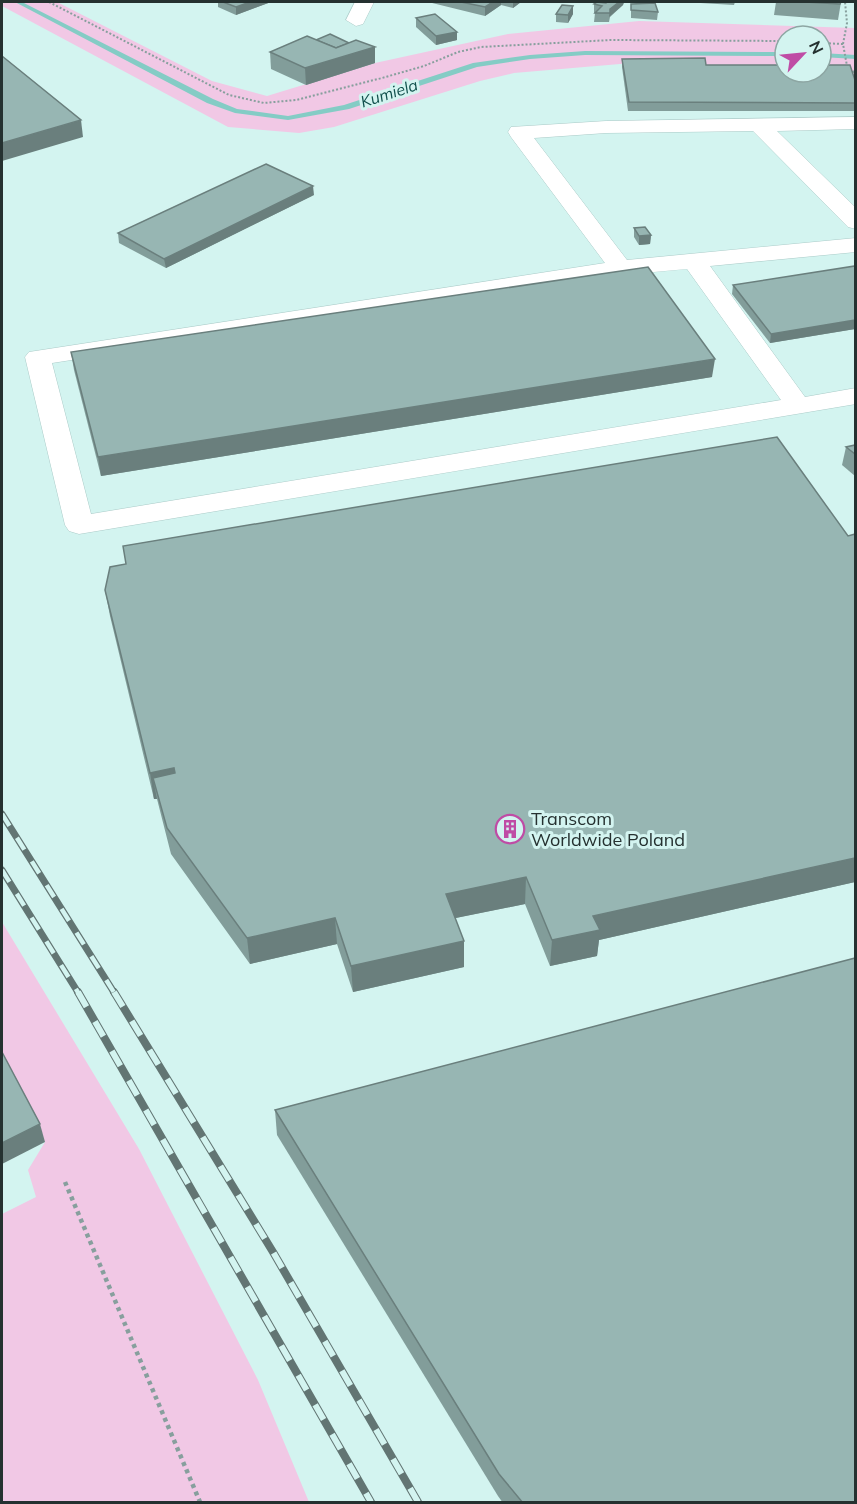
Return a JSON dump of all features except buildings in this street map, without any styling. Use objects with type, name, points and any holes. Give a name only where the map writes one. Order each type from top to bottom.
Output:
[{"type":"lane","points":[[356,20],[364,2]]},
{"type":"lane","points":[[621,268],[519,132],[606,127],[855,123]]},
{"type":"lane","points":[[759,124],[855,222]]},
{"type":"lane","points":[[855,245],[621,268],[38,357],[78,525],[855,396]]},
{"type":"lane","points":[[694,261],[798,406]]},
{"type":"path","points":[[49,2],[229,95],[264,103],[296,100],[382,78],[424,66],[458,52],[481,47],[611,39],[773,41]]},
{"type":"path","points":[[845,2],[847,23],[843,50],[847,66],[855,74]]},
{"type":"path","points":[[833,44],[843,44]]},
{"type":"path","points":[[847,66],[855,67]]},
{"type":"path","points":[[65,1182],[200,1503]]},
{"type":"shaded area","points":[[2,2],[57,2],[212,81],[267,96],[375,63],[508,34],[639,21],[773,25],[773,69],[620,64],[514,73],[480,81],[334,127],[299,133],[228,127],[2,6]]},
{"type":"shaded area","points":[[833,27],[855,28],[855,75],[845,71],[833,70]]},
{"type":"shaded area","points":[[2,922],[139,1149],[258,1380],[309,1502],[2,1502],[2,1214],[36,1197],[28,1170],[45,1142],[2,1060]]},
{"type":"waterway","name":"Kumiela","points":[[18,2],[210,101],[235,111],[288,118],[346,107],[476,65],[530,57],[585,53],[773,54]]},
{"type":"waterway","name":"Kumiela","points":[[833,56],[856,57]]},
{"type":"railway","points":[[2,814],[115,994]]},
{"type":"railway","points":[[2,870],[79,994]]},
{"type":"railway","points":[[78,992],[371,1502]]},
{"type":"railway","points":[[114,992],[273,1252],[418,1502]]},
{"type":"place","name":"Transcom Worldwide Poland","points":[[510,829]]}]
